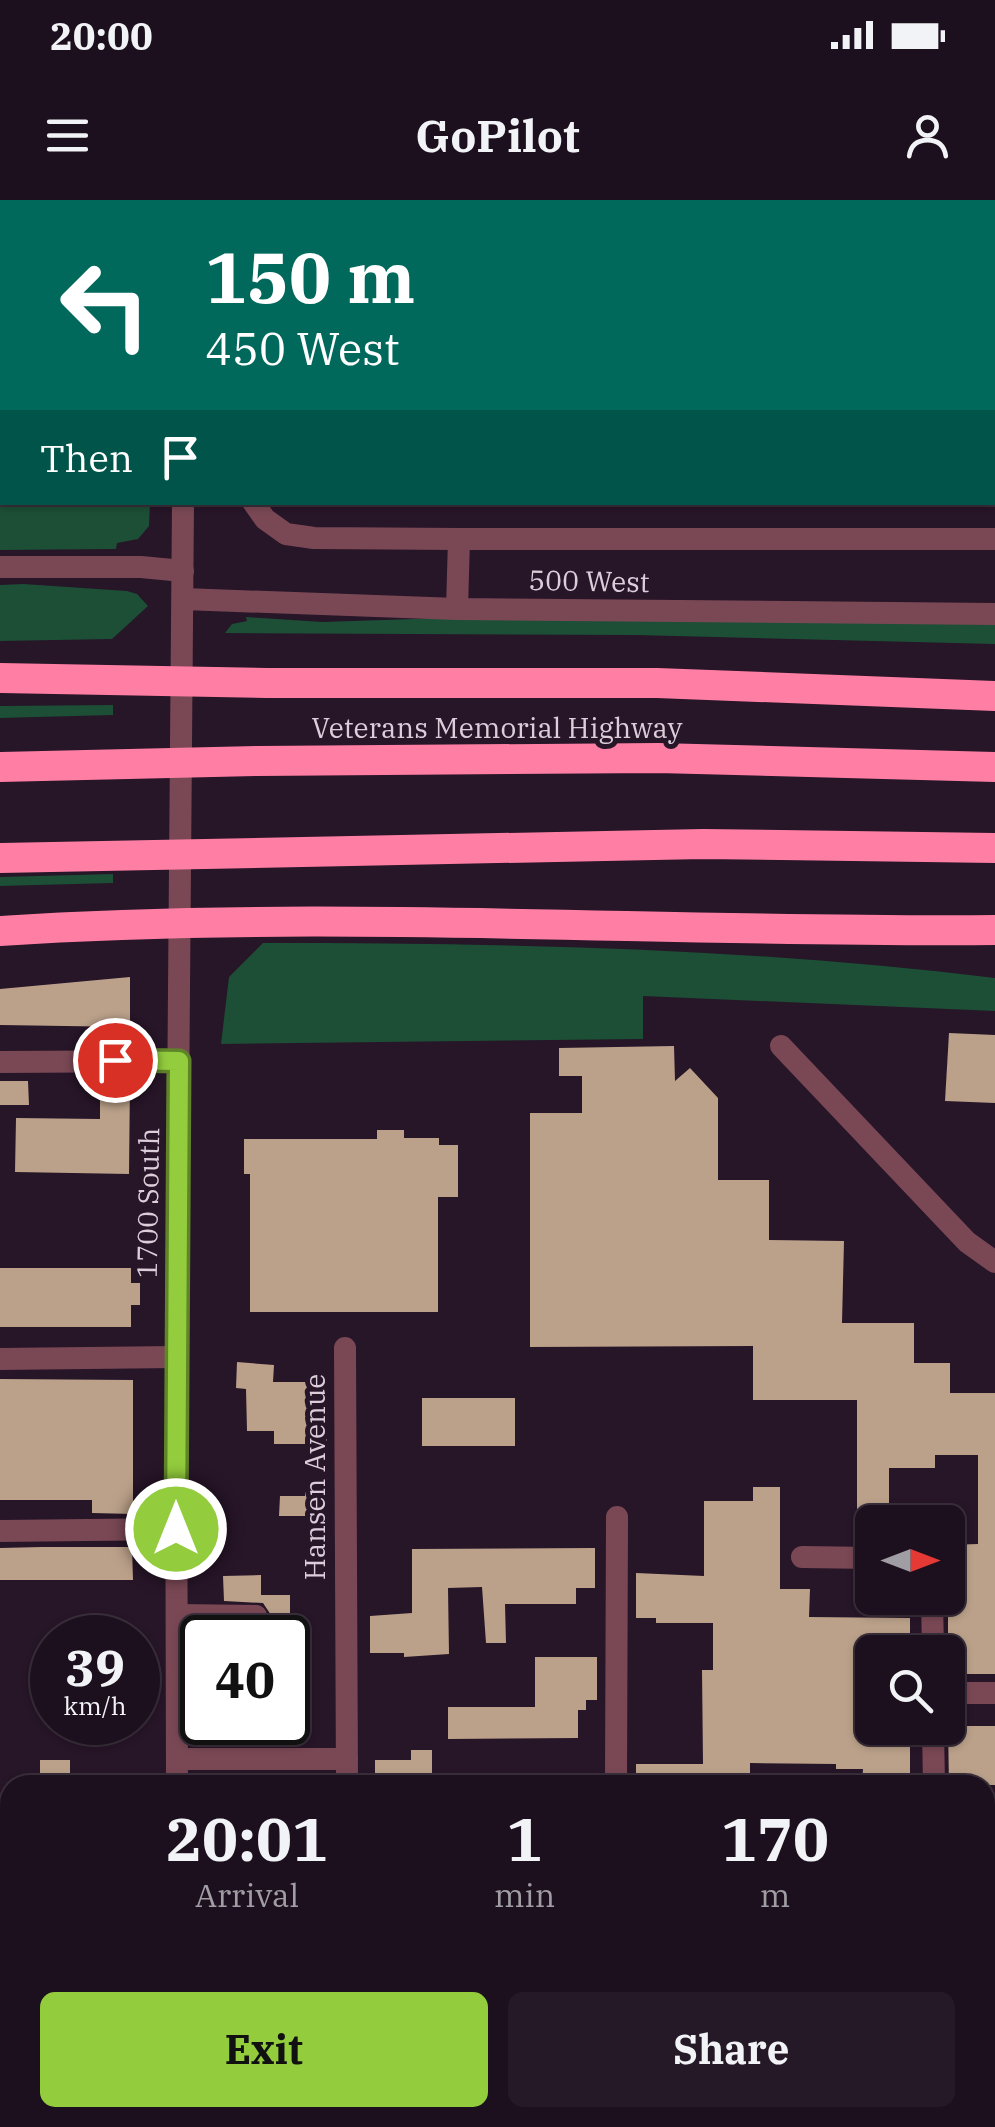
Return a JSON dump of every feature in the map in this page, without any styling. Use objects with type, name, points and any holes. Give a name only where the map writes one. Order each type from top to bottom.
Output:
[{"type":"highway","points":[[0,678],[657,683],[995,696]]},
{"type":"highway","points":[[0,686],[132,680]]},
{"type":"highway","name":"Veterans Memorial Highway","points":[[0,767],[658,758],[995,766]]},
{"type":"highway","points":[[0,858],[703,844],[995,848]]},
{"type":"highway","points":[[0,932],[256,920],[995,930]]},
{"type":"highway","points":[[900,931],[995,940]]},
{"type":"street","name":"1700 South","points":[[178,1775],[176,1357],[184,505]]},
{"type":"street","points":[[255,505],[265,519],[286,534],[314,538],[995,538]]},
{"type":"street","points":[[458,610],[459,539]]},
{"type":"street","points":[[0,567],[142,567],[183,571]]},
{"type":"street","name":"500 West","points":[[183,599],[458,610],[995,614]]},
{"type":"street","points":[[781,1046],[967,1242],[995,1262]]},
{"type":"street","points":[[0,1062],[179,1061]]},
{"type":"street","name":"Hansen Avenue","points":[[344,1348],[347,1775]]},
{"type":"street","points":[[0,1359],[176,1357]]},
{"type":"street","points":[[616,1775],[617,1518]]},
{"type":"street","points":[[0,1531],[176,1529]]},
{"type":"street","points":[[802,1557],[855,1558]]},
{"type":"street","points":[[965,1693],[995,1693]]},
{"type":"street","points":[[934,1745],[934,1775]]},
{"type":"street","points":[[178,1760],[346,1759]]},
{"type":"green space","points":[[0,505],[150,505],[149,526],[138,539],[117,543],[116,549],[0,550]]},
{"type":"green space","points":[[0,585],[127,591],[137,594],[148,606],[112,639],[0,641]]},
{"type":"green space","points":[[246,617],[322,622],[475,617],[995,617],[995,644],[635,635],[225,633],[232,624],[247,621]]},
{"type":"green space","points":[[113,705],[113,715],[0,718],[0,706]]},
{"type":"green space","points":[[113,874],[113,883],[0,886],[0,877]]},
{"type":"green space","points":[[263,943],[629,949],[904,968],[995,978],[995,1011],[643,996],[643,1039],[221,1044],[229,977]]},
{"type":"building","points":[[130,977],[130,1027],[0,1025],[0,989]]},
{"type":"building","points":[[949,1033],[995,1035],[995,1103],[945,1101]]},
{"type":"building","points":[[674,1046],[675,1081],[690,1068],[718,1098],[718,1180],[769,1180],[769,1240],[844,1241],[842,1323],[914,1323],[914,1363],[950,1363],[950,1393],[995,1393],[995,1674],[965,1674],[965,1635],[948,1635],[948,1615],[965,1615],[965,1544],[978,1544],[978,1455],[935,1455],[935,1468],[889,1468],[889,1505],[857,1505],[857,1400],[753,1400],[753,1346],[530,1347],[530,1113],[582,1113],[582,1076],[559,1076],[559,1048]]},
{"type":"building","points":[[130,1080],[129,1174],[15,1172],[16,1118],[100,1119],[100,1097],[107,1097],[107,1090]]},
{"type":"building","points":[[0,1081],[28,1081],[29,1105],[0,1105]]},
{"type":"building","points":[[377,1130],[404,1130],[404,1138],[439,1138],[439,1145],[458,1145],[458,1197],[438,1197],[438,1312],[250,1312],[250,1174],[244,1174],[244,1139],[377,1139]]},
{"type":"building","points":[[0,1268],[131,1268],[131,1283],[140,1283],[140,1305],[131,1305],[131,1327],[0,1327]]},
{"type":"building","points":[[237,1362],[274,1365],[273,1382],[327,1382],[327,1444],[274,1444],[274,1431],[247,1431],[246,1389],[236,1388]]},
{"type":"building","points":[[0,1379],[133,1380],[133,1514],[92,1513],[92,1500],[0,1500]]},
{"type":"building","points":[[422,1398],[515,1398],[515,1446],[422,1446]]},
{"type":"building","points":[[753,1487],[780,1487],[780,1589],[810,1589],[809,1617],[910,1618],[910,1635],[855,1635],[855,1745],[910,1745],[910,1775],[863,1775],[863,1769],[836,1769],[836,1764],[750,1763],[750,1775],[636,1775],[636,1764],[703,1764],[702,1670],[713,1670],[713,1623],[656,1623],[656,1618],[636,1618],[636,1573],[704,1576],[704,1501],[753,1501]]},
{"type":"building","points":[[305,1492],[327,1492],[327,1516],[279,1516],[280,1496],[305,1496]]},
{"type":"building","points":[[132,1547],[133,1580],[0,1580],[0,1548]]},
{"type":"building","points":[[595,1548],[595,1588],[576,1588],[576,1604],[505,1604],[506,1643],[486,1643],[482,1587],[448,1588],[449,1654],[404,1657],[404,1653],[370,1653],[370,1616],[412,1613],[412,1549]]},
{"type":"building","points":[[261,1575],[261,1595],[290,1595],[290,1615],[271,1615],[263,1603],[224,1601],[223,1576]]},
{"type":"building","points":[[535,1657],[597,1657],[597,1700],[586,1700],[586,1710],[578,1710],[578,1738],[448,1739],[448,1707],[535,1707]]},
{"type":"building","points":[[965,1726],[995,1726],[995,1775],[949,1775],[948,1745],[965,1745]]},
{"type":"building","points":[[411,1750],[432,1750],[432,1775],[375,1775],[375,1760],[411,1760]]},
{"type":"building","points":[[40,1760],[70,1760],[70,1775],[40,1775]]},
{"type":"building","points":[[215,1774],[282,1774],[282,1775]]},
{"type":"route","points":[[115,1060],[179,1061],[176,1529]]}]
